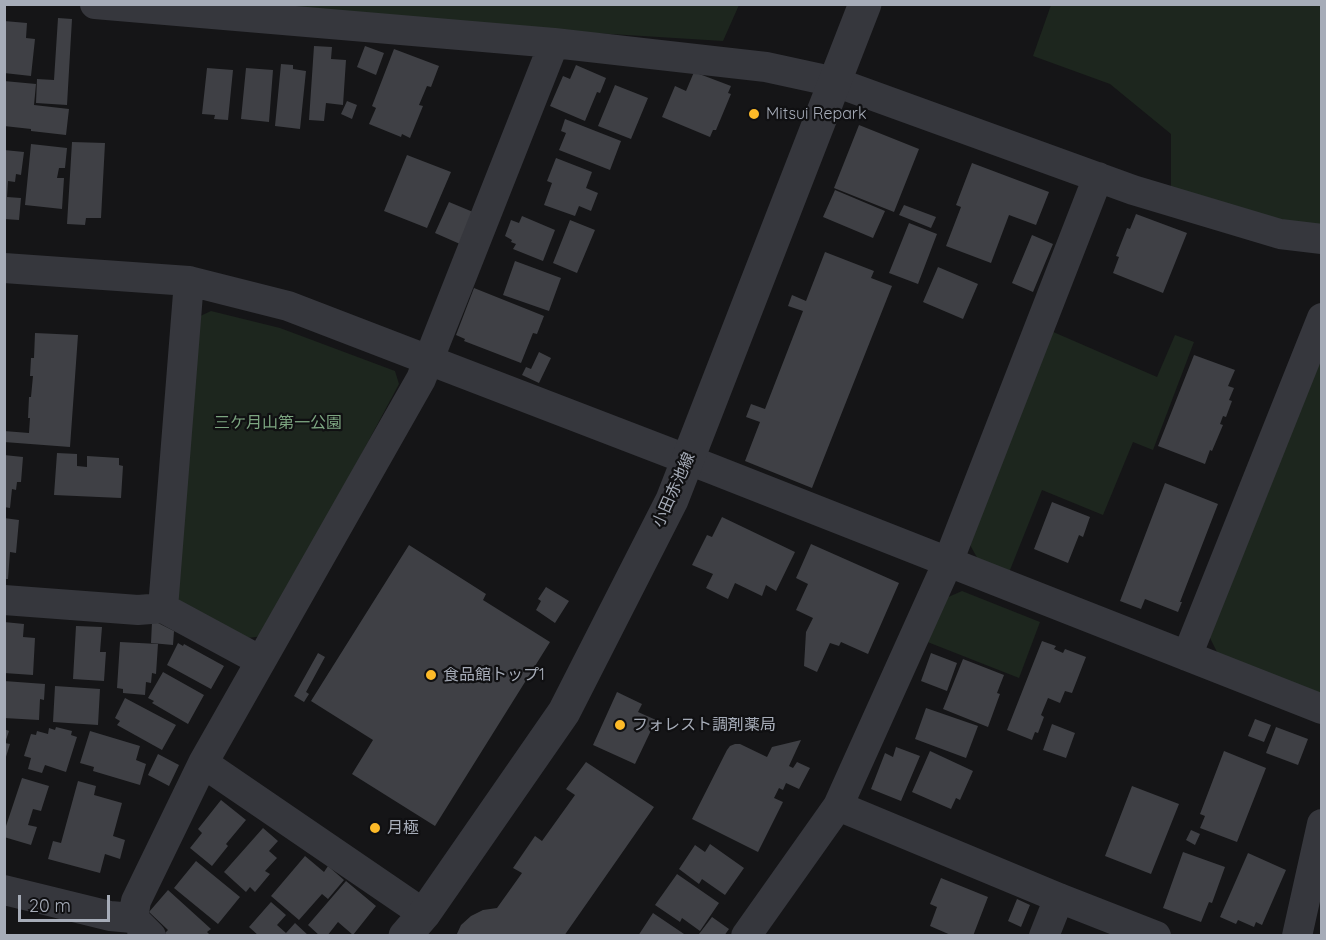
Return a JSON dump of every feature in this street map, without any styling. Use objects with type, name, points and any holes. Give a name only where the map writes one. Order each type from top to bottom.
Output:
[{"type":"street","points":[[95,4],[554,43],[766,67],[835,82],[1133,190],[1280,234],[1322,239]]},
{"type":"street","name":"小田赤池線","points":[[414,925],[564,712],[672,500],[865,4]]},
{"type":"street","points":[[142,927],[136,901],[202,763],[421,379],[554,43]]},
{"type":"street","points":[[746,936],[838,807],[948,562],[1098,177]]},
{"type":"street","points":[[4,268],[189,281],[288,306],[1322,709]]},
{"type":"street","points":[[163,608],[189,281]]},
{"type":"street","points":[[1187,656],[1322,318]]},
{"type":"street","points":[[4,600],[138,610],[163,608],[261,661]]},
{"type":"street","points":[[202,763],[414,925]]},
{"type":"street","points":[[838,807],[1156,936]]},
{"type":"street","points":[[1297,936],[1322,824]]},
{"type":"street","points":[[4,890],[110,916],[142,927]]},
{"type":"street","points":[[1044,936],[1059,898]]},
{"type":"green space","points":[[246,5],[739,5],[723,41]]},
{"type":"green space","points":[[1051,5],[1321,5],[1321,225],[1282,222],[1171,188],[1171,134],[1110,84],[1033,56]]},
{"type":"green space","name":"三ケ月山第一公園","points":[[211,311],[280,328],[395,371],[399,384],[264,636],[247,638],[181,606],[177,595],[196,318]]},
{"type":"green space","points":[[1051,331],[1157,377],[1175,335],[1194,342],[1153,450],[1133,442],[1103,515],[1042,490],[1008,575],[980,563],[969,543]]},
{"type":"green space","points":[[1321,351],[1321,697],[1219,656],[1208,634]]},
{"type":"green space","points":[[962,591],[1040,622],[1019,678],[925,641],[946,598]]},
{"type":"building","points":[[58,18],[72,19],[67,105],[36,103],[37,79],[54,80]]},
{"type":"building","points":[[4,21],[27,23],[26,38],[35,39],[31,76],[4,73]]},
{"type":"building","points":[[314,46],[332,47],[331,59],[346,60],[343,105],[326,103],[324,121],[309,120]]},
{"type":"building","points":[[365,46],[384,53],[376,75],[357,67]]},
{"type":"building","points":[[394,49],[439,66],[431,87],[427,86],[419,105],[423,106],[410,138],[402,134],[401,137],[369,124],[376,108],[372,106]]},
{"type":"building","points":[[281,64],[293,65],[293,69],[306,71],[300,129],[275,126]]},
{"type":"building","points":[[576,65],[606,78],[600,93],[597,92],[585,121],[550,106],[563,76],[570,79]]},
{"type":"building","points":[[207,68],[233,70],[228,120],[214,119],[215,115],[202,114]]},
{"type":"building","points":[[246,68],[273,70],[269,122],[241,119]]},
{"type":"building","points":[[694,72],[731,86],[728,93],[731,94],[716,130],[713,130],[710,137],[662,117],[675,86],[686,91]]},
{"type":"building","points":[[4,81],[36,84],[34,105],[69,109],[66,135],[4,126]]},
{"type":"building","points":[[615,85],[648,98],[631,139],[598,126]]},
{"type":"building","points":[[347,101],[357,105],[352,119],[341,114]]},
{"type":"building","points":[[565,119],[621,141],[610,170],[559,150],[566,133],[561,131]]},
{"type":"building","points":[[859,125],[919,149],[894,212],[834,188]]},
{"type":"building","points":[[72,142],[105,143],[101,218],[86,218],[85,225],[67,224]]},
{"type":"building","points":[[31,144],[67,148],[65,168],[59,168],[57,178],[64,178],[62,209],[25,205]]},
{"type":"building","points":[[4,150],[24,152],[21,175],[16,174],[15,182],[8,181],[7,197],[21,198],[19,220],[4,219]]},
{"type":"building","points":[[407,155],[451,172],[427,228],[384,211]]},
{"type":"building","points":[[556,158],[592,172],[586,188],[598,193],[591,211],[579,206],[575,216],[544,205],[552,183],[547,181]]},
{"type":"building","points":[[972,163],[1049,192],[1036,225],[1009,215],[991,263],[946,246],[961,207],[956,205]]},
{"type":"building","points":[[835,190],[885,211],[873,238],[823,217]]},
{"type":"building","points":[[449,202],[473,212],[460,244],[435,233]]},
{"type":"building","points":[[904,205],[936,217],[931,228],[899,215]]},
{"type":"building","points":[[1136,214],[1187,233],[1163,293],[1113,273],[1119,257],[1116,256],[1127,228],[1130,229]]},
{"type":"building","points":[[522,216],[555,230],[543,261],[513,249],[516,244],[505,236],[511,220],[519,223]]},
{"type":"building","points":[[570,220],[595,230],[577,273],[553,263]]},
{"type":"building","points":[[909,223],[937,234],[918,284],[889,273]]},
{"type":"building","points":[[1032,235],[1053,244],[1033,292],[1012,283]]},
{"type":"building","points":[[825,252],[874,271],[871,278],[892,286],[812,488],[745,461],[760,422],[746,417],[751,404],[765,409],[803,311],[788,306],[792,295],[806,301]]},
{"type":"building","points":[[515,261],[561,278],[549,311],[503,295]]},
{"type":"building","points":[[938,267],[978,284],[963,319],[923,302]]},
{"type":"building","points":[[474,288],[544,316],[537,334],[533,333],[521,363],[464,341],[465,339],[456,335]]},
{"type":"building","points":[[35,333],[78,335],[70,447],[4,442],[4,431],[29,433],[29,397],[31,397],[33,376],[30,376],[31,358],[34,358]]},
{"type":"building","points":[[539,352],[551,358],[539,383],[522,375],[526,367],[531,369]]},
{"type":"building","points":[[1194,355],[1235,370],[1228,386],[1234,388],[1229,400],[1232,401],[1226,417],[1223,416],[1220,424],[1223,425],[1205,464],[1158,446]]},
{"type":"building","points":[[57,453],[77,454],[77,466],[87,467],[87,456],[119,458],[119,465],[123,466],[121,498],[54,495]]},
{"type":"building","points":[[4,455],[23,457],[21,482],[17,482],[16,490],[12,489],[10,508],[4,507]]},
{"type":"building","points":[[1165,483],[1218,504],[1178,612],[1145,599],[1141,609],[1120,601]]},
{"type":"building","points":[[1052,502],[1090,517],[1083,537],[1079,535],[1068,563],[1034,549]]},
{"type":"building","points":[[722,517],[795,552],[776,591],[766,585],[762,596],[735,583],[728,599],[706,588],[713,574],[692,565],[707,535],[712,537]]},
{"type":"building","points":[[4,518],[19,520],[16,553],[10,552],[8,579],[4,579]]},
{"type":"building","points":[[811,544],[899,583],[868,654],[841,642],[839,646],[830,643],[817,672],[804,666],[806,632],[813,618],[796,610],[808,584],[796,578]]},
{"type":"building","points":[[409,545],[486,594],[483,600],[550,642],[435,826],[352,774],[373,740],[311,701]]},
{"type":"building","points":[[546,587],[569,601],[555,623],[536,610],[541,601],[538,599]]},
{"type":"building","points":[[4,622],[24,624],[23,637],[35,638],[33,675],[4,673]]},
{"type":"building","points":[[152,622],[174,631],[173,645],[151,643]]},
{"type":"building","points":[[76,626],[102,627],[100,652],[106,652],[104,681],[73,679]]},
{"type":"building","points":[[1042,641],[1056,646],[1054,649],[1063,653],[1065,649],[1086,657],[1072,693],[1065,691],[1060,703],[1048,698],[1041,715],[1044,717],[1038,733],[1035,732],[1032,740],[1007,730]]},
{"type":"building","points":[[120,642],[158,644],[156,674],[152,673],[151,683],[146,682],[145,695],[123,693],[123,689],[117,688]]},
{"type":"building","points":[[178,643],[224,666],[211,689],[167,665]]},
{"type":"building","points":[[318,653],[325,657],[306,692],[309,694],[304,702],[294,696]]},
{"type":"building","points":[[931,653],[957,663],[947,691],[921,681]]},
{"type":"building","points":[[963,659],[1004,675],[988,727],[943,709]]},
{"type":"building","points":[[163,672],[204,695],[188,724],[152,703],[154,701],[148,698]]},
{"type":"building","points":[[4,681],[45,684],[44,700],[40,699],[39,720],[4,718]]},
{"type":"building","points":[[55,686],[100,689],[98,725],[53,722]]},
{"type":"building","points":[[617,692],[642,704],[638,712],[656,720],[635,764],[593,745]]},
{"type":"building","points":[[125,698],[176,725],[162,750],[117,725],[120,721],[115,718]]},
{"type":"building","points":[[926,708],[978,726],[966,758],[915,739]]},
{"type":"building","points":[[1255,719],[1271,725],[1264,742],[1248,736]]},
{"type":"building","points":[[1052,724],[1075,733],[1066,758],[1043,750]]},
{"type":"building","points":[[56,727],[72,731],[71,735],[77,737],[66,772],[45,765],[42,773],[28,769],[31,758],[24,756],[31,734],[36,735],[37,731],[48,734],[49,728],[55,730]]},
{"type":"building","points":[[1276,727],[1308,739],[1298,765],[1266,753]]},
{"type":"building","points":[[4,729],[9,731],[5,743],[10,744],[5,760]]},
{"type":"building","points":[[90,731],[140,746],[136,760],[146,764],[140,785],[93,771],[94,767],[80,763]]},
{"type":"building","points":[[801,740],[789,766],[793,768],[797,762],[810,768],[799,789],[786,783],[783,790],[779,788],[774,798],[783,802],[758,852],[692,819],[730,746],[740,744],[767,757],[772,747]]},
{"type":"building","points":[[896,747],[920,756],[901,801],[871,789],[885,753],[893,757]]},
{"type":"building","points":[[930,751],[973,771],[960,800],[956,798],[951,809],[912,792]]},
{"type":"building","points":[[1224,751],[1266,768],[1237,842],[1200,828],[1205,816],[1200,814]]},
{"type":"building","points":[[158,754],[179,765],[169,786],[148,775]]},
{"type":"building","points":[[586,762],[654,807],[564,936],[456,936],[461,925],[471,916],[483,910],[497,908],[522,873],[513,868],[535,836],[542,841],[575,795],[566,789]]},
{"type":"building","points":[[22,778],[49,786],[41,811],[33,809],[28,825],[37,827],[31,845],[4,837]]},
{"type":"building","points":[[78,781],[96,786],[94,795],[122,803],[113,836],[125,840],[120,859],[105,854],[100,873],[48,859],[53,841],[61,843]]},
{"type":"building","points":[[1132,786],[1179,804],[1151,874],[1105,856]]},
{"type":"building","points":[[221,800],[246,820],[226,844],[228,846],[212,866],[190,848],[202,833],[198,829]]},
{"type":"building","points":[[263,828],[278,841],[269,851],[277,858],[265,871],[270,874],[255,892],[250,887],[246,892],[224,872]]},
{"type":"building","points":[[1191,830],[1200,834],[1195,845],[1186,840]]},
{"type":"building","points":[[710,844],[744,868],[725,895],[702,879],[699,884],[679,869],[695,845],[705,852]]},
{"type":"building","points":[[1183,852],[1225,867],[1212,903],[1209,902],[1201,922],[1163,908]]},
{"type":"building","points":[[1248,853],[1286,870],[1262,925],[1256,922],[1254,927],[1238,920],[1236,924],[1220,917]]},
{"type":"building","points":[[305,856],[324,872],[328,866],[344,880],[328,899],[322,894],[299,920],[271,896]]},
{"type":"building","points":[[196,861],[240,897],[218,924],[174,888]]},
{"type":"building","points":[[677,874],[719,903],[700,931],[682,918],[680,922],[655,905]]},
{"type":"building","points":[[941,878],[988,897],[973,936],[953,936],[930,926],[937,907],[930,904]]},
{"type":"building","points":[[346,881],[376,906],[353,935],[338,922],[327,936],[320,936],[308,925]]},
{"type":"building","points":[[168,890],[211,929],[207,932],[211,936],[167,936],[165,933],[168,930],[149,912]]},
{"type":"building","points":[[1017,899],[1030,905],[1021,927],[1008,921]]},
{"type":"building","points":[[271,902],[286,915],[277,925],[286,933],[295,923],[309,936],[259,936],[249,927]]},
{"type":"building","points":[[653,913],[687,936],[638,936]]},
{"type":"building","points":[[712,917],[729,929],[724,936],[701,936],[699,934]]},
{"type":"place","name":"Mitsui Repark","points":[[754,114]]},
{"type":"place","name":"食品館トップ1","points":[[431,675]]},
{"type":"place","name":"フォレスト調剤薬局","points":[[620,725]]},
{"type":"place","name":"月極","points":[[375,828]]}]
